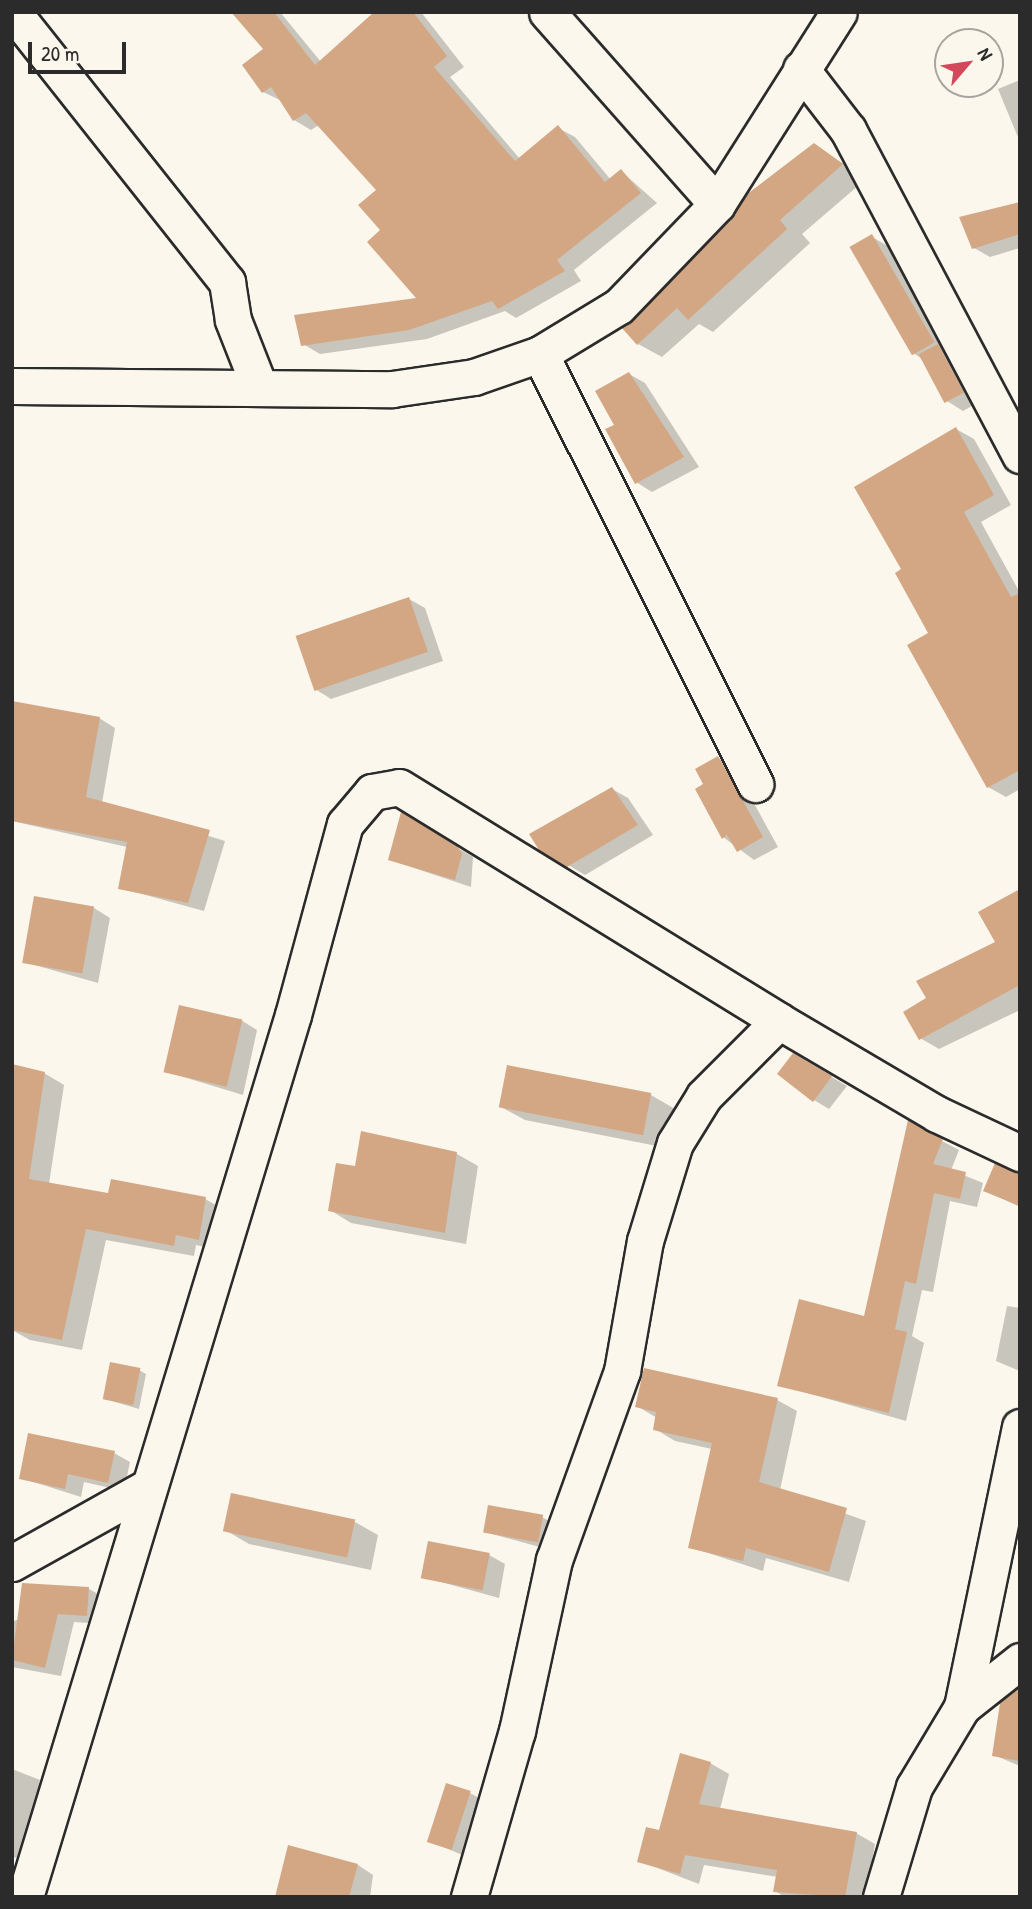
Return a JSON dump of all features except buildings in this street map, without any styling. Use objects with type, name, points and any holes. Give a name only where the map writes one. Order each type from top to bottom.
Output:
[{"type":"street","points":[[547,12],[717,204]]},
{"type":"street","points":[[12,386],[392,389],[474,377],[540,354],[619,306],[717,204],[839,12]]},
{"type":"street","points":[[13,14],[227,282],[233,320],[259,386]]},
{"type":"street","points":[[801,69],[848,130],[1020,455]]},
{"type":"street","points":[[540,354],[755,784]]},
{"type":"street","points":[[25,1897],[146,1488],[293,1016],[345,824],[372,792],[399,787],[779,1021],[937,1114],[1020,1153]]},
{"type":"street","points":[[469,1897],[517,1731],[554,1560],[622,1371],[645,1241],[675,1143],[704,1096],[779,1021]]},
{"type":"street","points":[[881,1897],[914,1787],[962,1707],[1020,1427]]},
{"type":"street","points":[[12,1563],[146,1488]]},
{"type":"street","points":[[962,1707],[1020,1661]]}]
